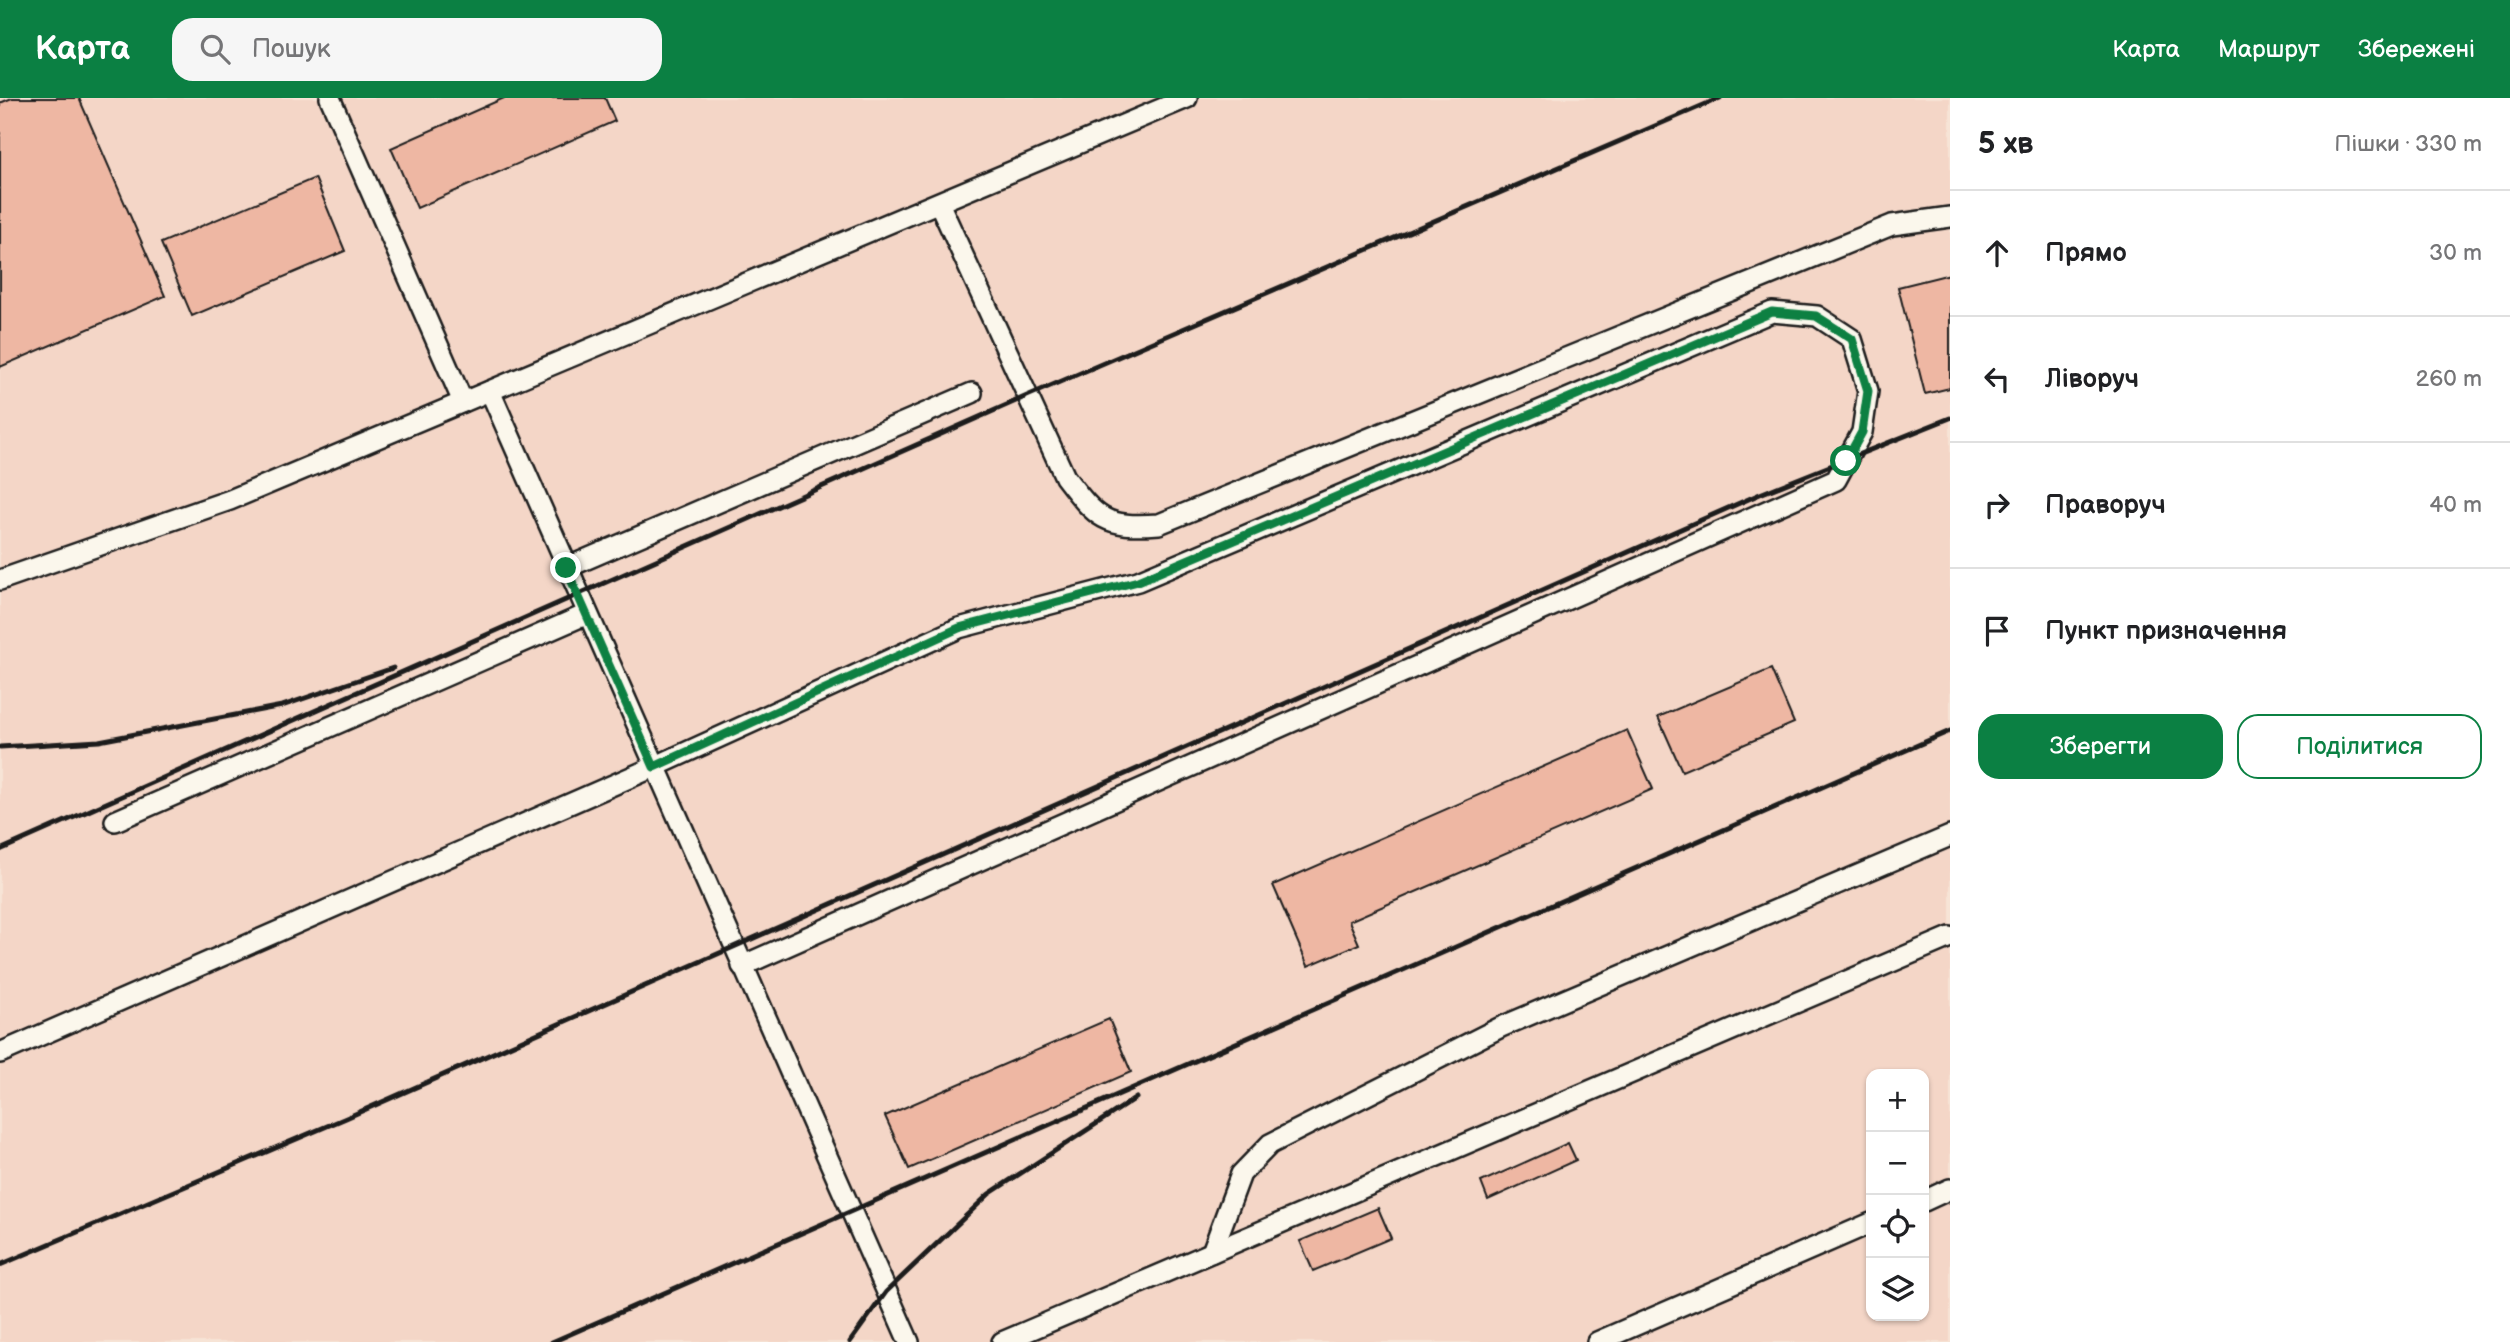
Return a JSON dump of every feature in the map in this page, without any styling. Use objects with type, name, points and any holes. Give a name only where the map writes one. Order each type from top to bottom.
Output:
[{"type":"lane","points":[[330,98],[463,402]]},
{"type":"lane","points":[[0,580],[230,499],[1187,98]]},
{"type":"lane","points":[[939,203],[1065,477],[1089,509],[1122,527],[1159,524],[1892,225],[1950,217]]},
{"type":"lane","points":[[0,1053],[654,767],[959,628],[1138,581],[1772,312],[1816,316],[1852,339],[1868,391],[1862,432],[1836,480],[742,966]]},
{"type":"lane","points":[[490,391],[909,1342]]},
{"type":"lane","points":[[566,568],[972,393]]},
{"type":"lane","points":[[115,821],[587,614]]},
{"type":"lane","points":[[1212,1252],[1241,1174],[1270,1144],[1501,1027],[1950,836]]},
{"type":"lane","points":[[1002,1342],[1950,937]]},
{"type":"lane","points":[[1929,1198],[1950,1189]]},
{"type":"lane","points":[[1597,1342],[1866,1225]]},
{"type":"shaded area","points":[[0,98],[1950,98],[1950,1342],[0,1342]]},
{"type":"building","points":[[12,98],[79,98],[165,296],[0,367],[0,103]]},
{"type":"building","points":[[504,98],[605,98],[615,121],[417,208],[391,148]]},
{"type":"building","points":[[315,178],[345,251],[192,316],[161,243]]},
{"type":"building","points":[[1950,274],[1950,388],[1925,394],[1898,287]]},
{"type":"building","points":[[1771,669],[1794,723],[1682,771],[1658,717]]},
{"type":"building","points":[[1627,730],[1653,789],[1349,921],[1359,944],[1308,966],[1273,885]]},
{"type":"building","points":[[1109,1019],[1131,1072],[909,1169],[885,1116]]},
{"type":"building","points":[[1568,1143],[1576,1160],[1488,1200],[1481,1182]]},
{"type":"building","points":[[1378,1208],[1391,1238],[1313,1271],[1300,1241]]},
{"type":"railway","points":[[0,850],[1027,396],[1720,98]]},
{"type":"railway","points":[[0,1265],[346,1118],[1760,494],[1950,418]]},
{"type":"railway","points":[[0,747],[99,741],[282,706],[393,668]]},
{"type":"railway","points":[[552,1342],[1950,731]]},
{"type":"railway","points":[[850,1342],[886,1292],[989,1194],[1136,1098]]},
{"type":"route","points":[[566,568],[654,767],[959,628],[1138,581],[1772,312],[1816,316],[1852,339],[1868,391],[1862,432],[1846,461]]}]
